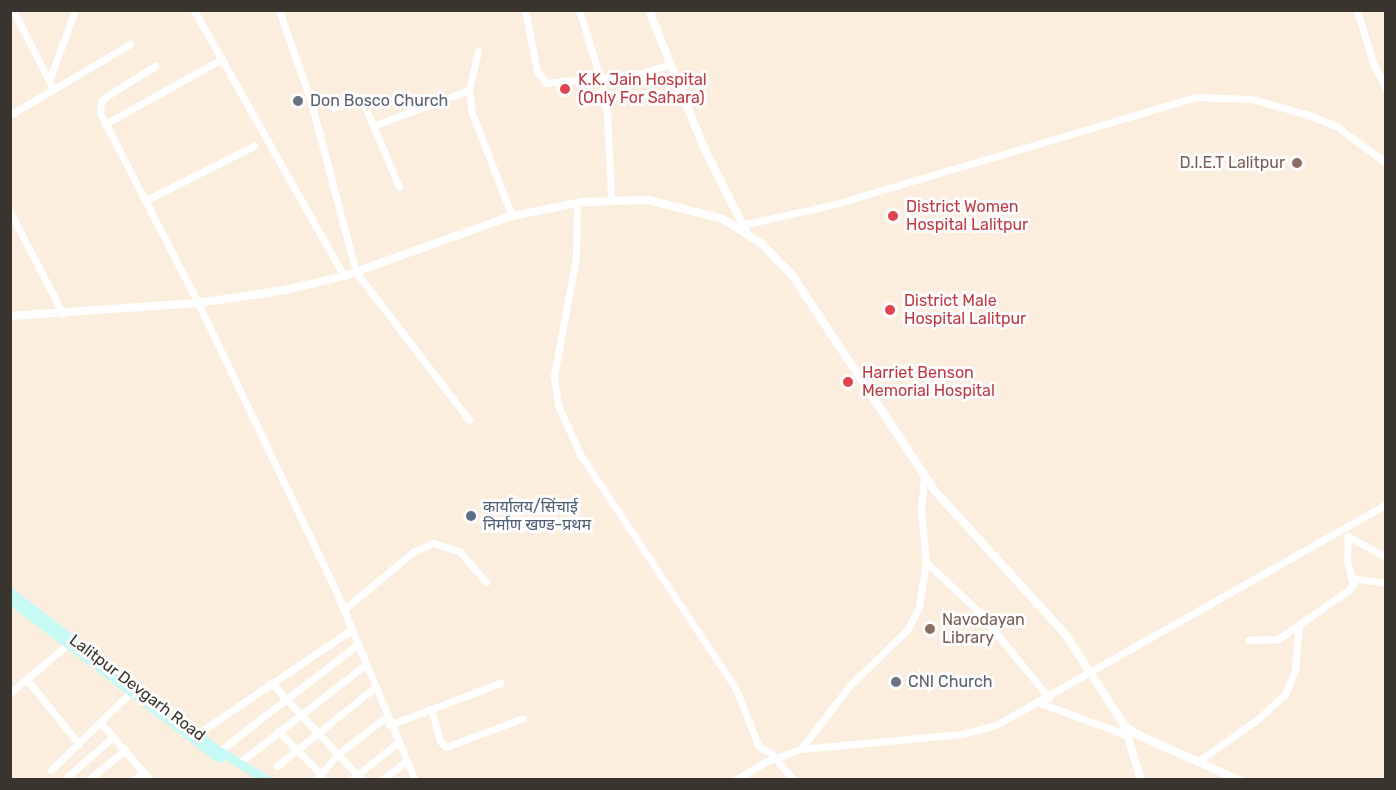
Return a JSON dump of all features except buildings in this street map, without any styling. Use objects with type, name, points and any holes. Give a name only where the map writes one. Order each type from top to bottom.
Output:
[{"type":"main road","name":"Lalitpur Devgarh Road","points":[[10,591],[197,735],[267,780]]},
{"type":"main road","points":[[10,600],[204,748],[254,780]]},
{"type":"street","points":[[14,10],[53,89]]},
{"type":"street","points":[[50,81],[75,10]]},
{"type":"street","points":[[194,10],[344,276]]},
{"type":"street","points":[[279,10],[311,102],[356,272],[469,420]]},
{"type":"street","points":[[525,10],[542,81],[642,73],[669,65]]},
{"type":"street","points":[[579,10],[600,77],[611,151],[611,199]]},
{"type":"street","points":[[649,10],[669,65],[744,228],[792,275],[924,475],[967,529],[1066,635],[1093,672],[1124,725],[1141,780]]},
{"type":"street","points":[[1357,10],[1373,63],[1386,88]]},
{"type":"street","points":[[10,115],[130,44]]},
{"type":"street","points":[[478,51],[469,90],[472,113],[512,216]]},
{"type":"street","points":[[105,123],[222,59]]},
{"type":"street","points":[[155,66],[101,100],[105,123],[198,303],[343,610],[396,743],[415,780]]},
{"type":"street","points":[[375,125],[469,90]]},
{"type":"street","points":[[10,316],[198,303],[344,276],[512,216],[583,202],[611,199],[648,200],[687,207],[744,228],[835,204],[1196,97],[1251,99],[1306,114],[1336,126],[1385,162]]},
{"type":"street","points":[[333,108],[360,100],[375,125],[399,187]]},
{"type":"street","points":[[144,201],[254,146]]},
{"type":"street","points":[[583,202],[576,257],[554,376],[558,405],[580,454],[736,689],[759,747],[767,750],[795,780]]},
{"type":"street","points":[[10,212],[63,314]]},
{"type":"street","points":[[801,749],[844,692],[908,629],[918,607],[926,562],[921,511],[924,475]]},
{"type":"street","points":[[735,780],[775,758],[801,749],[974,731],[1040,703],[1386,504]]},
{"type":"street","points":[[1339,531],[1386,557]]},
{"type":"street","points":[[1248,640],[1278,639],[1349,590],[1351,578],[1348,537]]},
{"type":"street","points":[[343,610],[413,552],[433,543],[460,552],[486,582]]},
{"type":"street","points":[[926,562],[979,612],[1049,698]]},
{"type":"street","points":[[1351,578],[1386,583]]},
{"type":"street","points":[[1197,762],[1258,719],[1286,693],[1295,669],[1299,625]]},
{"type":"street","points":[[197,735],[351,630]]},
{"type":"street","points":[[10,693],[28,681],[68,644]]},
{"type":"street","points":[[219,751],[357,645]]},
{"type":"street","points":[[239,763],[365,664]]},
{"type":"street","points":[[28,681],[79,744]]},
{"type":"street","points":[[271,683],[338,754],[357,778],[396,743]]},
{"type":"street","points":[[389,725],[500,683]]},
{"type":"street","points":[[277,766],[374,687]]},
{"type":"street","points":[[51,770],[131,692]]},
{"type":"street","points":[[1040,703],[1127,735]]},
{"type":"street","points":[[431,709],[440,741],[446,747],[523,718]]},
{"type":"street","points":[[278,731],[297,750],[318,777],[338,754],[386,717]]},
{"type":"street","points":[[101,723],[150,780]]},
{"type":"street","points":[[1124,725],[1197,762],[1239,780]]},
{"type":"street","points":[[68,776],[113,737]]},
{"type":"street","points":[[88,780],[125,750]]},
{"type":"street","points":[[382,780],[405,762]]},
{"type":"street","points":[[133,780],[144,772]]},
{"type":"place","name":"K.K. Jain Hospital (Only For Sahara)","points":[[565,89]]},
{"type":"place","name":"Don Bosco Church","points":[[298,101]]},
{"type":"place","name":"D.I.E.T Lalitpur","points":[[1297,163]]},
{"type":"place","name":"District Women Hospital Lalitpur","points":[[893,216]]},
{"type":"place","name":"District Male Hospital Lalitpur","points":[[890,310]]},
{"type":"place","name":"Harriet Benson Memorial Hospital","points":[[848,382]]},
{"type":"place","name":"कार्यालय/सिंचाई निर्माण खण्ड-प्रथम","points":[[471,516]]},
{"type":"place","name":"Navodayan Library","points":[[930,629]]},
{"type":"place","name":"CNI Church","points":[[896,682]]}]
